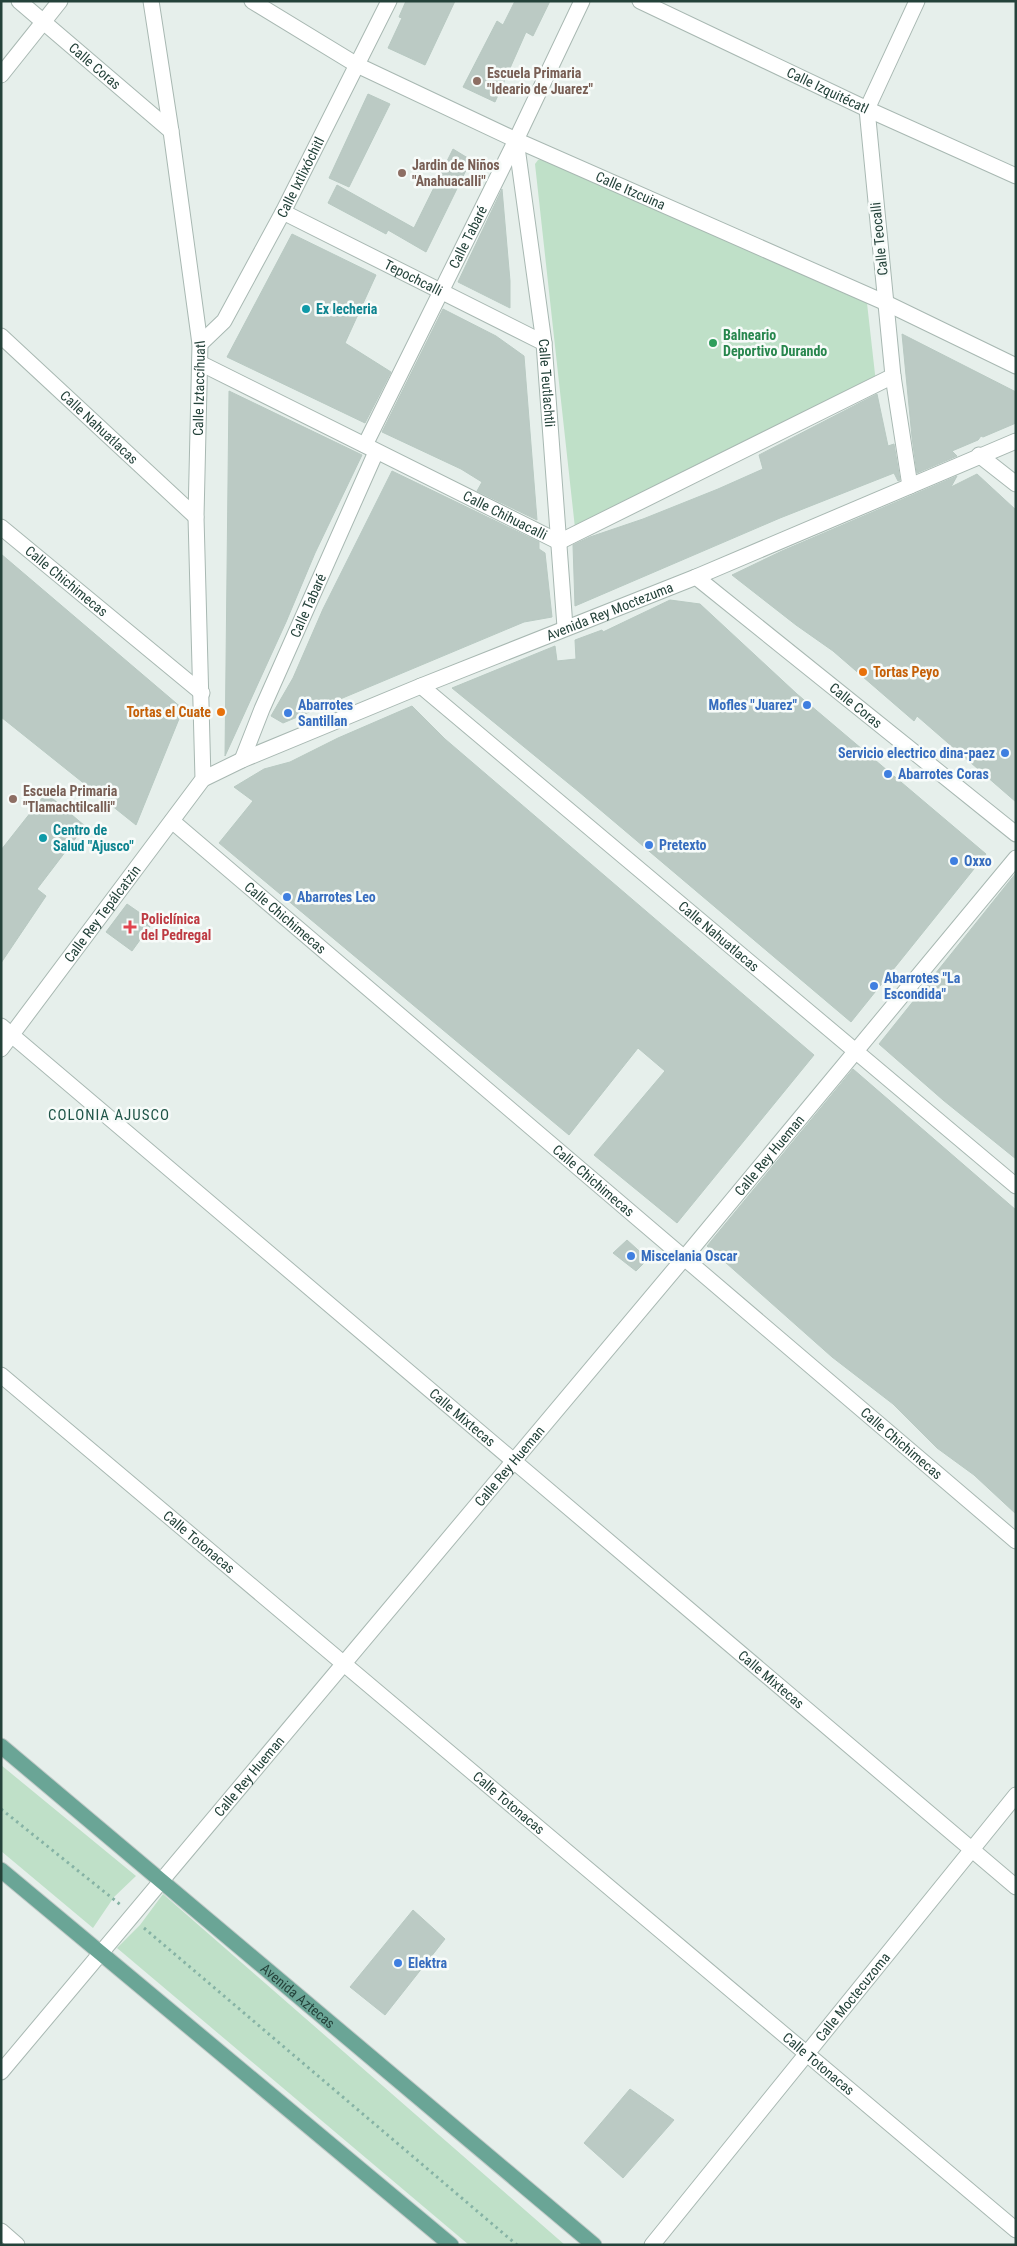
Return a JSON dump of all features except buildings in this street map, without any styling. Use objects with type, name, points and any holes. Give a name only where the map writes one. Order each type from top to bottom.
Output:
[{"type":"main road","name":"Avenida Aztecas","points":[[1,1746],[594,2245]]},
{"type":"main road","points":[[1,1870],[451,2245]]},
{"type":"street","name":"Calle Coras","points":[[20,1],[171,131]]},
{"type":"street","points":[[1,75],[60,1]]},
{"type":"street","name":"Calle Iztaccíhuatl","points":[[151,1],[200,344],[196,517],[203,779]]},
{"type":"street","name":"Calle Itzcuina","points":[[252,1],[357,65],[516,140],[886,303],[1016,366]]},
{"type":"street","name":"Calle Ixtlixóchitl","points":[[200,344],[224,321],[283,212],[389,1]]},
{"type":"street","name":"Calle Tabaré","points":[[242,760],[371,448],[442,291],[582,1]]},
{"type":"street","name":"Calle Izquitécatl","points":[[640,1],[866,109],[1016,176]]},
{"type":"street","points":[[866,109],[917,1]]},
{"type":"street","name":"Calle Teocalli","points":[[866,109],[893,376],[910,486]]},
{"type":"street","name":"Calle Teutlachtli","points":[[516,140],[544,343],[565,627]]},
{"type":"street","name":"Tepochcalli","points":[[283,212],[544,343]]},
{"type":"street","name":"Calle Nahuatlacas","points":[[1,336],[196,517]]},
{"type":"street","name":"Calle Chihuacalli","points":[[200,363],[560,542],[893,376]]},
{"type":"street","name":"Avenida Rey Moctezuma","points":[[203,779],[242,760],[421,686],[565,627],[696,577],[979,455],[1016,441]]},
{"type":"street","points":[[979,455],[1016,484]]},
{"type":"street","name":"Calle Chichimecas","points":[[1,527],[202,693]]},
{"type":"street","name":"Calle Coras","points":[[696,577],[1016,834]]},
{"type":"street","name":"Calle Nahuatlacas","points":[[421,686],[1016,1186]]},
{"type":"street","name":"Calle Rey Tepálcatzin","points":[[1,1049],[7,1031],[203,779]]},
{"type":"street","name":"Calle Chichimecas","points":[[172,821],[1016,1541]]},
{"type":"street","name":"Calle Rey Hueman","points":[[1,2072],[685,1257],[1016,858]]},
{"type":"street","name":"Calle Mixtecas","points":[[7,1031],[1016,1887]]},
{"type":"street","name":"Calle Totonacas","points":[[1,1374],[1016,2230]]},
{"type":"street","name":"Calle Moctecuzoma","points":[[652,2245],[1016,1795]]},
{"type":"street","points":[[1,2231],[17,2245]]},
{"type":"path","points":[[1,1809],[116,1900],[131,1916],[517,2245]]},
{"type":"green space","name":"Balneario Deportivo Durando","points":[[545,158],[867,303],[876,383],[575,528],[535,164],[538,160]]},
{"type":"green space","points":[[1,1765],[136,1876],[114,1897],[93,1928],[1,1851]]},
{"type":"green space","points":[[163,1894],[565,2245],[469,2245],[117,1948],[140,1925]]},
{"type":"place","name":"Escuela Primaria \"Ideario de Juarez\"","points":[[477,81]]},
{"type":"place","name":"Jardin de Niños \"Anahuacalli\"","points":[[402,173]]},
{"type":"place","name":"Ex lecheria","points":[[306,309]]},
{"type":"place","name":"Balneario Deportivo Durando","points":[[713,343]]},
{"type":"place","name":"Tortas Peyo","points":[[863,672]]},
{"type":"place","name":"Mofles \"Juarez\"","points":[[807,705]]},
{"type":"place","name":"Tortas el Cuate","points":[[221,712]]},
{"type":"place","name":"Abarrotes Santillan","points":[[288,713]]},
{"type":"place","name":"Servicio electrico dina-paez","points":[[1005,753]]},
{"type":"place","name":"Abarrotes Coras","points":[[888,774]]},
{"type":"place","name":"Escuela Primaria \"Tlamachtilcalli\"","points":[[13,799]]},
{"type":"place","name":"Centro de Salud \"Ajusco\"","points":[[43,838]]},
{"type":"place","name":"Pretexto","points":[[649,845]]},
{"type":"place","name":"Oxxo","points":[[954,861]]},
{"type":"place","name":"Abarrotes Leo","points":[[287,897]]},
{"type":"place","name":"Policlínica del Pedregal","points":[[130,927]]},
{"type":"place","name":"Abarrotes \"La Escondida\"","points":[[874,986]]},
{"type":"place","name":"Miscelania Oscar","points":[[631,1256]]},
{"type":"place","name":"Elektra","points":[[398,1963]]},
{"type":"district","name":"COLONIA AJUSCO","points":[[109,1115]]}]
